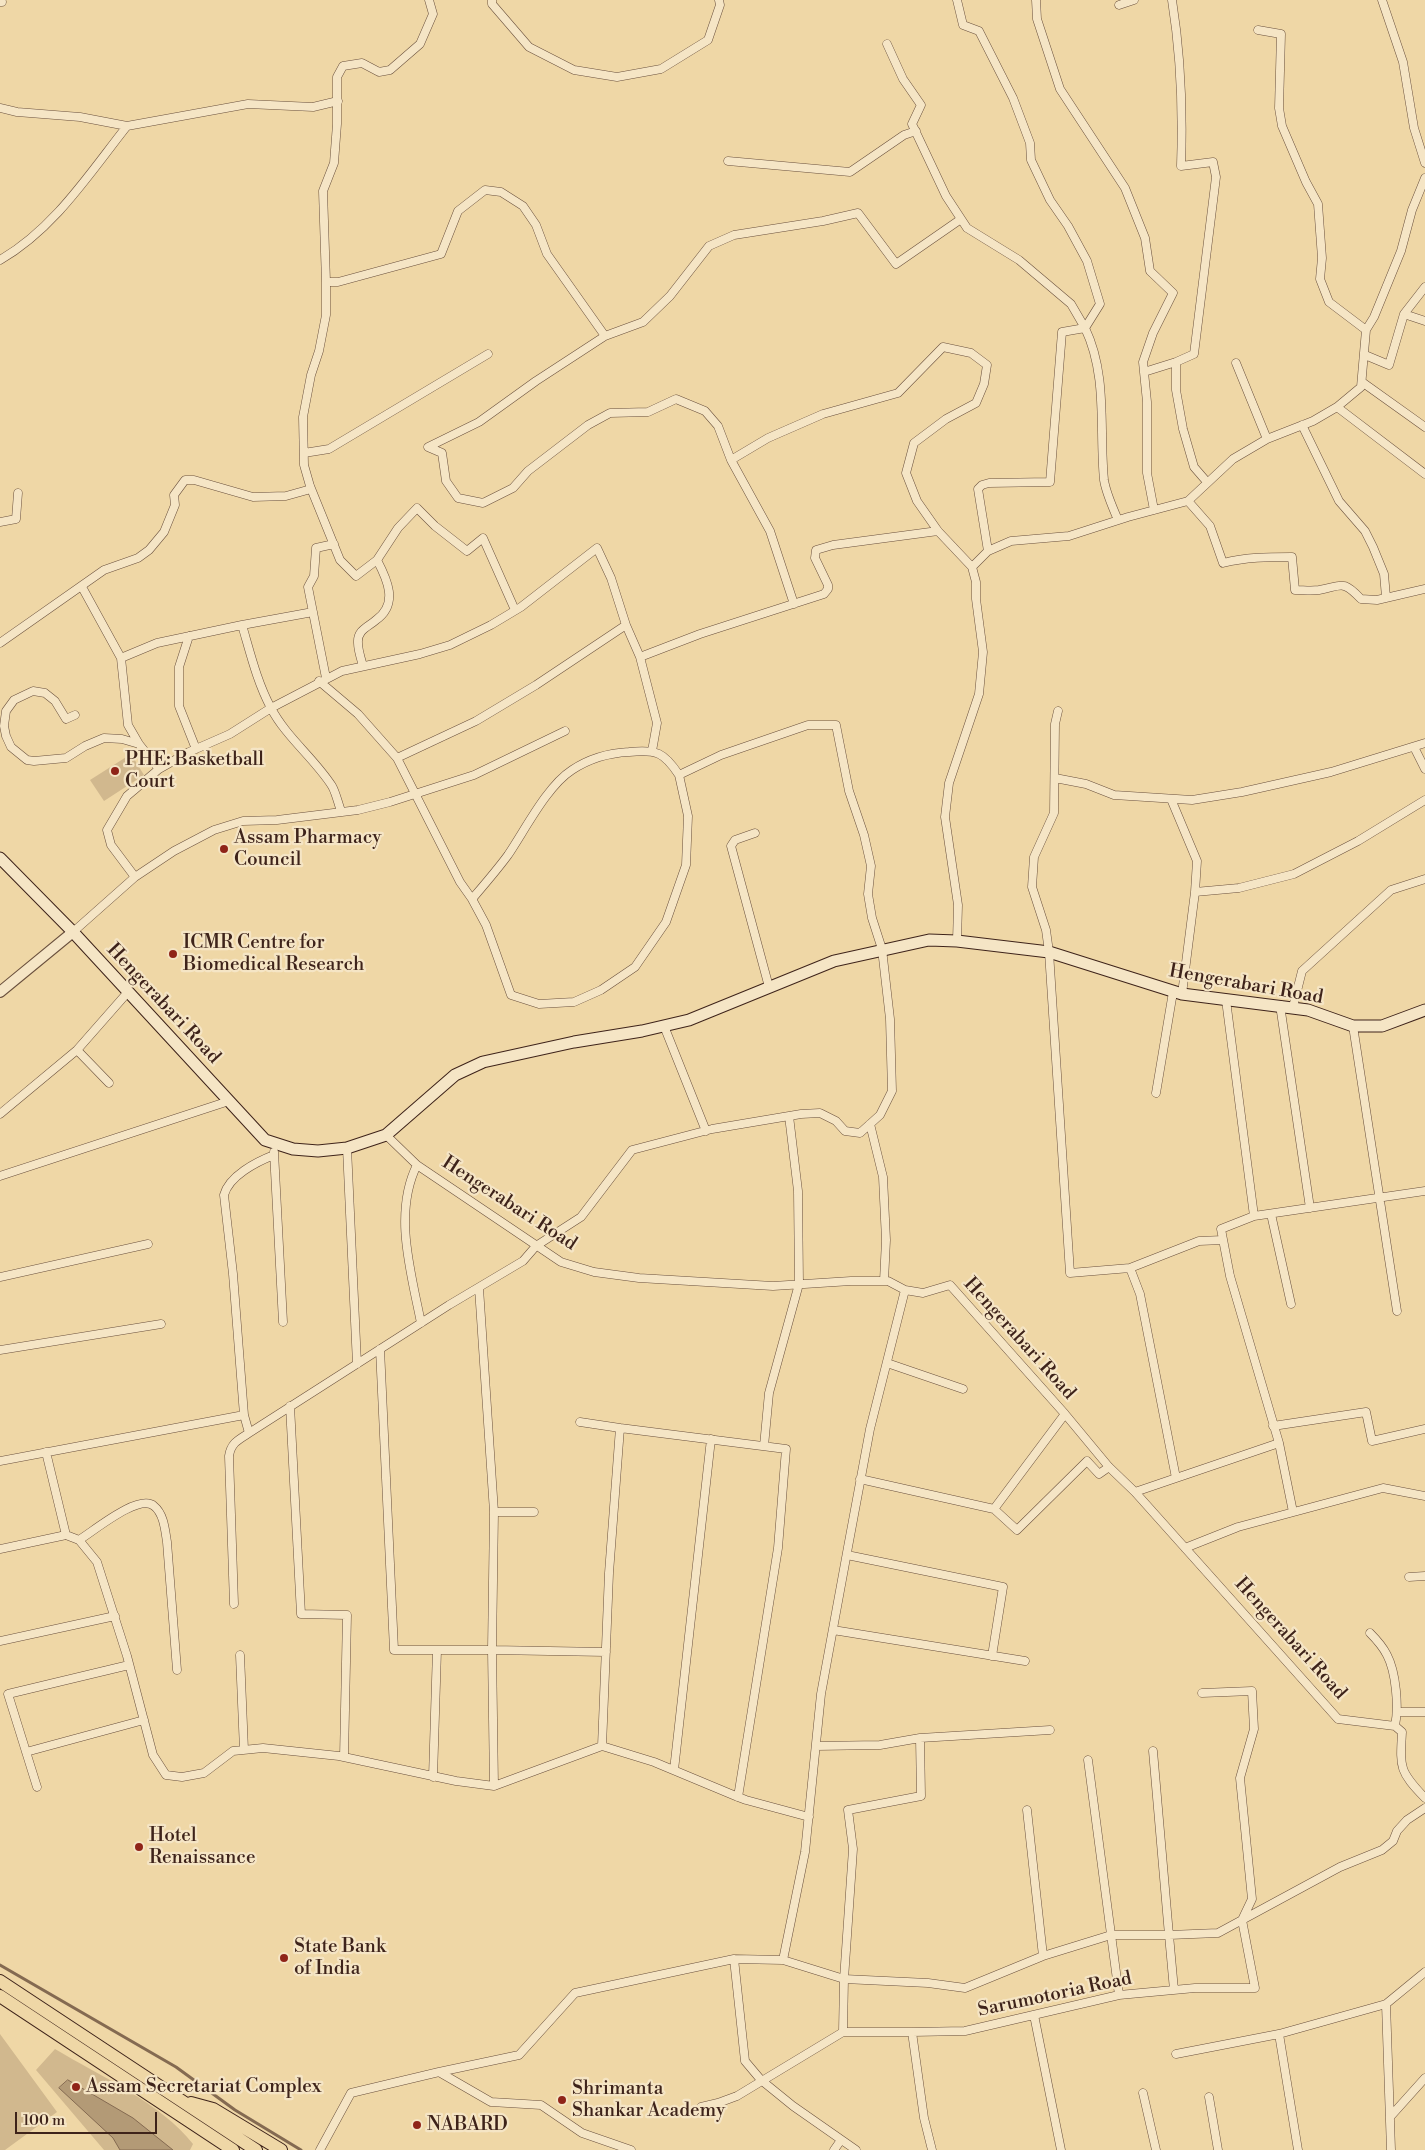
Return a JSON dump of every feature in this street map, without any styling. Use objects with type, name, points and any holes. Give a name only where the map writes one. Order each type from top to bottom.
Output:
[{"type":"main road","name":"Hengerabari Road","points":[[0,858],[72,932],[265,1140],[293,1149],[318,1151],[347,1148],[386,1135],[455,1075],[483,1062],[689,1020],[834,961],[929,940],[957,941],[1049,952],[1178,993],[1293,1007],[1308,1010],[1353,1026],[1382,1026],[1425,1011]]},
{"type":"main road","points":[[0,1981],[256,2150]]},
{"type":"main road","points":[[0,1996],[233,2150]]},
{"type":"main road","points":[[183,2103],[198,2104],[213,2109],[281,2150]]},
{"type":"street","points":[[429,0],[433,14],[420,44],[390,70],[379,72],[362,63],[343,66],[337,77],[338,100],[334,163],[323,191],[326,315],[303,417],[304,465],[311,489],[340,560],[356,576],[377,560],[398,528],[417,508],[435,526],[467,551],[483,538],[515,610]]},
{"type":"street","points":[[492,0],[492,4],[529,47],[574,70],[617,77],[661,69],[708,40],[720,5],[719,0]]},
{"type":"street","points":[[957,0],[963,25],[979,31],[1013,98],[1030,143],[1031,160],[1050,200],[1068,226],[1087,261],[1100,304],[1085,328],[1062,332],[1050,482],[989,483],[982,485],[978,489],[988,551]]},
{"type":"street","points":[[1036,0],[1037,19],[1060,89],[1125,188],[1144,238],[1150,271],[1173,293],[1153,333],[1143,362],[1147,402],[1147,473],[1154,510]]},
{"type":"street","points":[[1119,4],[1134,0]]},
{"type":"street","points":[[1144,372],[1194,354],[1216,177],[1212,162],[1181,166],[1183,104],[1177,32],[1172,0]]},
{"type":"street","points":[[1382,0],[1403,62],[1414,128],[1425,163]]},
{"type":"street","points":[[1258,30],[1281,34],[1279,108],[1282,126],[1306,182],[1318,204],[1322,258],[1320,279],[1329,302],[1366,330]]},
{"type":"street","points":[[886,44],[903,79],[921,105],[912,124],[946,196],[966,228],[1019,260],[1071,304],[1094,346],[1099,372],[1104,482],[1118,520]]},
{"type":"street","points":[[0,108],[17,112],[80,117],[127,126],[248,104],[313,107],[338,100]]},
{"type":"street","points":[[0,260],[18,250],[64,207],[127,126]]},
{"type":"street","points":[[728,161],[850,172],[904,135],[916,131]]},
{"type":"street","points":[[972,567],[988,551],[1011,541],[1069,536],[1118,520],[1188,501],[1233,458],[1268,439],[1302,425],[1337,407],[1361,387],[1366,330],[1374,317],[1401,251],[1412,210],[1425,178]]},
{"type":"street","points":[[326,282],[338,282],[441,254],[458,210],[485,190],[501,192],[523,206],[536,225],[547,254],[605,336]]},
{"type":"street","points":[[794,604],[770,531],[731,460],[718,426],[705,411],[676,399],[648,412],[610,413],[588,425],[528,471],[512,488],[483,503],[458,498],[446,480],[442,453],[428,447],[478,422],[605,336],[643,322],[670,296],[709,246],[734,235],[823,221],[858,213],[896,264],[961,219]]},
{"type":"street","points":[[1365,355],[1390,365],[1404,314],[1425,287]]},
{"type":"street","points":[[1404,314],[1425,321]]},
{"type":"street","points":[[731,460],[768,438],[823,414],[898,393],[943,347],[972,353],[987,365],[984,384],[976,403],[946,419],[914,443],[906,473],[917,501],[938,531],[972,567],[976,582],[976,599],[983,652],[979,694],[949,783],[945,817],[958,905],[957,941]]},
{"type":"street","points":[[304,453],[329,449],[488,354]]},
{"type":"street","points":[[1176,362],[1176,390],[1183,429],[1194,467],[1207,482]]},
{"type":"street","points":[[1236,363],[1268,439]]},
{"type":"street","points":[[1362,382],[1425,427]]},
{"type":"street","points":[[1337,407],[1425,474]]},
{"type":"street","points":[[1302,425],[1338,501],[1365,531],[1373,547],[1384,574],[1386,597]]},
{"type":"street","points":[[0,643],[104,570],[138,558],[148,550],[164,532],[175,505],[174,495],[185,480],[194,480],[253,498],[286,496],[311,489]]},
{"type":"street","points":[[0,522],[16,519],[18,493]]},
{"type":"street","points":[[1188,501],[1210,526],[1222,563],[1251,557],[1292,557],[1295,590],[1319,590],[1337,584],[1352,589],[1361,599],[1377,600],[1425,589]]},
{"type":"street","points":[[640,657],[700,634],[824,594],[828,589],[828,585],[815,558],[816,550],[833,545],[938,531]]},
{"type":"street","points":[[334,544],[316,548],[314,576],[308,587],[322,680],[358,714],[397,758],[417,794],[460,882],[486,925],[512,995],[539,1004],[574,1002],[602,990],[635,967],[666,922],[686,865],[688,816],[679,775],[671,762],[662,754],[652,751],[615,753],[595,757],[570,770],[553,788],[508,855],[472,899]]},
{"type":"street","points":[[135,877],[111,845],[107,830],[127,796],[159,769],[196,749],[230,734],[271,708],[342,671],[420,654],[450,645],[491,625],[515,610],[597,548],[611,578],[626,625],[640,657],[657,723],[652,751]]},
{"type":"street","points":[[363,666],[357,642],[363,627],[378,620],[386,608],[390,593],[388,580],[377,560]]},
{"type":"street","points":[[82,587],[121,658],[128,725],[139,744],[159,769]]},
{"type":"street","points":[[121,658],[157,643],[313,612]]},
{"type":"street","points":[[242,625],[254,666],[271,708],[285,729],[318,766],[333,788],[341,811]]},
{"type":"street","points":[[397,758],[476,721],[626,625]]},
{"type":"street","points":[[189,636],[179,667],[179,706],[196,749]]},
{"type":"street","points":[[75,715],[66,719],[55,702],[45,693],[33,692],[14,700],[6,711],[4,726],[6,736],[11,747],[27,760],[34,761],[66,758],[85,746],[104,738],[122,739],[139,744]]},
{"type":"street","points":[[1058,711],[1055,724],[1054,813],[1034,857],[1032,887],[1046,930],[1049,952],[1070,1272],[1130,1268],[1199,1241],[1223,1240]]},
{"type":"street","points":[[234,1604],[229,1456],[231,1447],[236,1440],[421,1323],[524,1261],[536,1246],[581,1217],[632,1150],[706,1131],[789,1116],[820,1113],[836,1121],[845,1132],[860,1133],[880,1115],[892,1091],[890,1019],[882,949],[872,918],[868,894],[871,866],[864,835],[849,791],[836,725],[808,725],[800,727],[722,755],[679,775]]},
{"type":"street","points":[[0,992],[135,877],[174,852],[214,830],[243,821],[278,820],[358,810],[417,794],[474,775],[565,731]]},
{"type":"street","points":[[1055,778],[1086,784],[1114,795],[1192,800],[1242,792],[1331,772],[1425,743]]},
{"type":"street","points":[[1414,747],[1425,769]]},
{"type":"street","points":[[1156,1093],[1178,993],[1195,892],[1197,861],[1172,799]]},
{"type":"street","points":[[1195,892],[1240,888],[1294,874],[1358,841],[1425,800]]},
{"type":"street","points":[[755,833],[735,840],[732,846],[769,987]]},
{"type":"street","points":[[1293,1007],[1302,971],[1391,890],[1425,879]]},
{"type":"street","points":[[0,1114],[77,1050],[128,992]]},
{"type":"street","points":[[1226,1000],[1254,1216]]},
{"type":"street","points":[[1280,1005],[1310,1208]]},
{"type":"street","points":[[664,1026],[706,1131]]},
{"type":"street","points":[[1353,1026],[1378,1198],[1397,1311]]},
{"type":"street","points":[[77,1050],[109,1083]]},
{"type":"street","points":[[0,1176],[228,1100]]},
{"type":"street","points":[[764,1446],[769,1393],[799,1284],[798,1191],[789,1116]]},
{"type":"street","points":[[870,1124],[883,1177],[886,1240],[884,1281]]},
{"type":"street","name":"Hengerabari Road","points":[[386,1135],[417,1165],[536,1246],[561,1262],[594,1272],[658,1279],[773,1286],[888,1280],[905,1290],[923,1293],[950,1286],[1065,1414],[1109,1467],[1135,1492],[1338,1719],[1395,1726]]},
{"type":"street","points":[[273,1142],[283,1322]]},
{"type":"street","points":[[347,1148],[357,1364]]},
{"type":"street","points":[[249,1433],[244,1415],[233,1274],[224,1195],[226,1187],[232,1180],[274,1155]]},
{"type":"street","points":[[417,1165],[409,1180],[405,1217],[408,1256],[421,1323]]},
{"type":"street","points":[[1293,1512],[1278,1443],[1230,1276],[1221,1229],[1254,1216],[1425,1191]]},
{"type":"street","points":[[1271,1214],[1291,1304]]},
{"type":"street","points":[[0,1278],[148,1244]]},
{"type":"street","points":[[1130,1268],[1140,1294],[1176,1478]]},
{"type":"street","points":[[479,1288],[494,1512],[492,1650],[494,1786]]},
{"type":"street","points":[[782,1960],[805,1852],[821,1694],[860,1479],[870,1429],[905,1290]]},
{"type":"street","points":[[0,1350],[161,1324]]},
{"type":"street","points":[[380,1349],[394,1650],[606,1652]]},
{"type":"street","points":[[887,1363],[963,1390]]},
{"type":"street","points":[[290,1406],[301,1614],[347,1615],[344,1758]]},
{"type":"street","points":[[1273,1426],[1366,1412],[1372,1441],[1425,1429]]},
{"type":"street","points":[[994,1509],[1065,1414]]},
{"type":"street","points":[[0,1461],[244,1415]]},
{"type":"street","points":[[580,1422],[786,1449],[778,1548],[738,1796]]},
{"type":"street","points":[[602,1746],[609,1573],[620,1428]]},
{"type":"street","points":[[674,1770],[711,1439]]},
{"type":"street","points":[[1135,1492],[1278,1443]]},
{"type":"street","points":[[46,1452],[66,1535]]},
{"type":"street","points":[[860,1479],[994,1509],[1018,1530],[1087,1461],[1099,1474],[1109,1467]]},
{"type":"street","points":[[1185,1548],[1238,1527],[1383,1488],[1425,1496]]},
{"type":"street","points":[[79,1540],[134,1504],[146,1502],[155,1506],[164,1523],[167,1542],[177,1670]]},
{"type":"street","points":[[494,1512],[534,1512]]},
{"type":"street","points":[[0,1549],[66,1535],[79,1540],[97,1562],[115,1616],[153,1755],[166,1775],[182,1777],[204,1773],[233,1752],[263,1748],[344,1758],[433,1777],[494,1786],[602,1746],[674,1770],[738,1796],[809,1818]]},
{"type":"street","points":[[847,1555],[1003,1587],[992,1656]]},
{"type":"street","points":[[1409,1576],[1425,1576]]},
{"type":"street","points":[[0,1641],[115,1616]]},
{"type":"street","points":[[833,1630],[1025,1661]]},
{"type":"street","points":[[1370,1633],[1387,1654],[1391,1665],[1398,1712],[1395,1726],[1402,1732],[1400,1761],[1407,1780],[1425,1798]]},
{"type":"street","points":[[433,1777],[437,1650]]},
{"type":"street","points":[[240,1655],[244,1750]]},
{"type":"street","points":[[0,1697],[129,1665]]},
{"type":"street","points":[[1202,1693],[1252,1691],[1254,1729],[1240,1778],[1252,1899],[1242,1920]]},
{"type":"street","points":[[8,1694],[37,1787]]},
{"type":"street","points":[[1398,1712],[1425,1712]]},
{"type":"street","points":[[26,1752],[144,1720]]},
{"type":"street","points":[[816,1746],[880,1745],[920,1738],[1050,1730]]},
{"type":"street","points":[[701,2107],[718,2104],[737,2096],[843,2032],[844,1979],[853,1849],[848,1810],[921,1796],[920,1738]]},
{"type":"street","points":[[1153,1751],[1174,1990]]},
{"type":"street","points":[[1088,1760],[1119,1995]]},
{"type":"street","points":[[320,2150],[351,2093],[519,2055],[576,1993],[734,1959],[782,1960],[844,1979],[928,1983],[965,1988],[1043,1956],[1111,1935],[1218,1933],[1340,1867],[1382,1850],[1393,1841],[1397,1831],[1407,1820],[1425,1808]]},
{"type":"street","points":[[1027,1810],[1043,1956]]},
{"type":"street","name":"Sarumotoria Road","points":[[843,2032],[965,2031],[1119,1995],[1174,1990],[1256,1988],[1242,1920]]},
{"type":"street","points":[[734,1959],[744,2061],[761,2080],[793,2106],[856,2150]]},
{"type":"street","points":[[1176,2054],[1279,2034],[1386,2004],[1425,1972]]},
{"type":"street","points":[[1386,2004],[1390,2150]]},
{"type":"street","points":[[1034,2015],[1061,2150]]},
{"type":"street","points":[[912,2032],[924,2118],[932,2150]]},
{"type":"street","points":[[1279,2034],[1298,2150]]},
{"type":"street","points":[[439,2072],[491,2102],[541,2105],[582,2133],[631,2150]]},
{"type":"street","points":[[1390,2117],[1425,2078]]},
{"type":"street","points":[[1143,2093],[1156,2150]]},
{"type":"street","points":[[1209,2097],[1218,2150]]},
{"type":"street","points":[[834,2150],[840,2140]]},
{"type":"shaded area","points":[[131,754],[144,775],[104,801],[90,780]]},
{"type":"shaded area","points":[[0,2034],[57,2112],[5,2150],[0,2150]]},
{"type":"shaded area","name":"Assam Secretariat Complex","points":[[55,2049],[147,2103],[180,2129],[193,2144],[190,2150],[104,2150],[36,2070]]},
{"type":"shaded area","points":[[68,2080],[133,2118],[173,2150],[120,2150],[113,2138],[59,2088]]},
{"type":"waterway","points":[[0,1965],[176,2067],[235,2110],[301,2150]]},
{"type":"place","name":"PHE: Basketball Court","points":[[115,771]]},
{"type":"place","name":"Assam Pharmacy Council","points":[[224,849]]},
{"type":"place","name":"ICMR Centre for Biomedical Research","points":[[173,954]]},
{"type":"place","name":"Hotel Renaissance","points":[[139,1847]]},
{"type":"place","name":"State Bank of India","points":[[284,1958]]},
{"type":"place","name":"Assam Secretariat Complex","points":[[76,2087]]},
{"type":"place","name":"Shrimanta Shankar Academy","points":[[562,2100]]},
{"type":"place","name":"NABARD","points":[[417,2125]]}]
